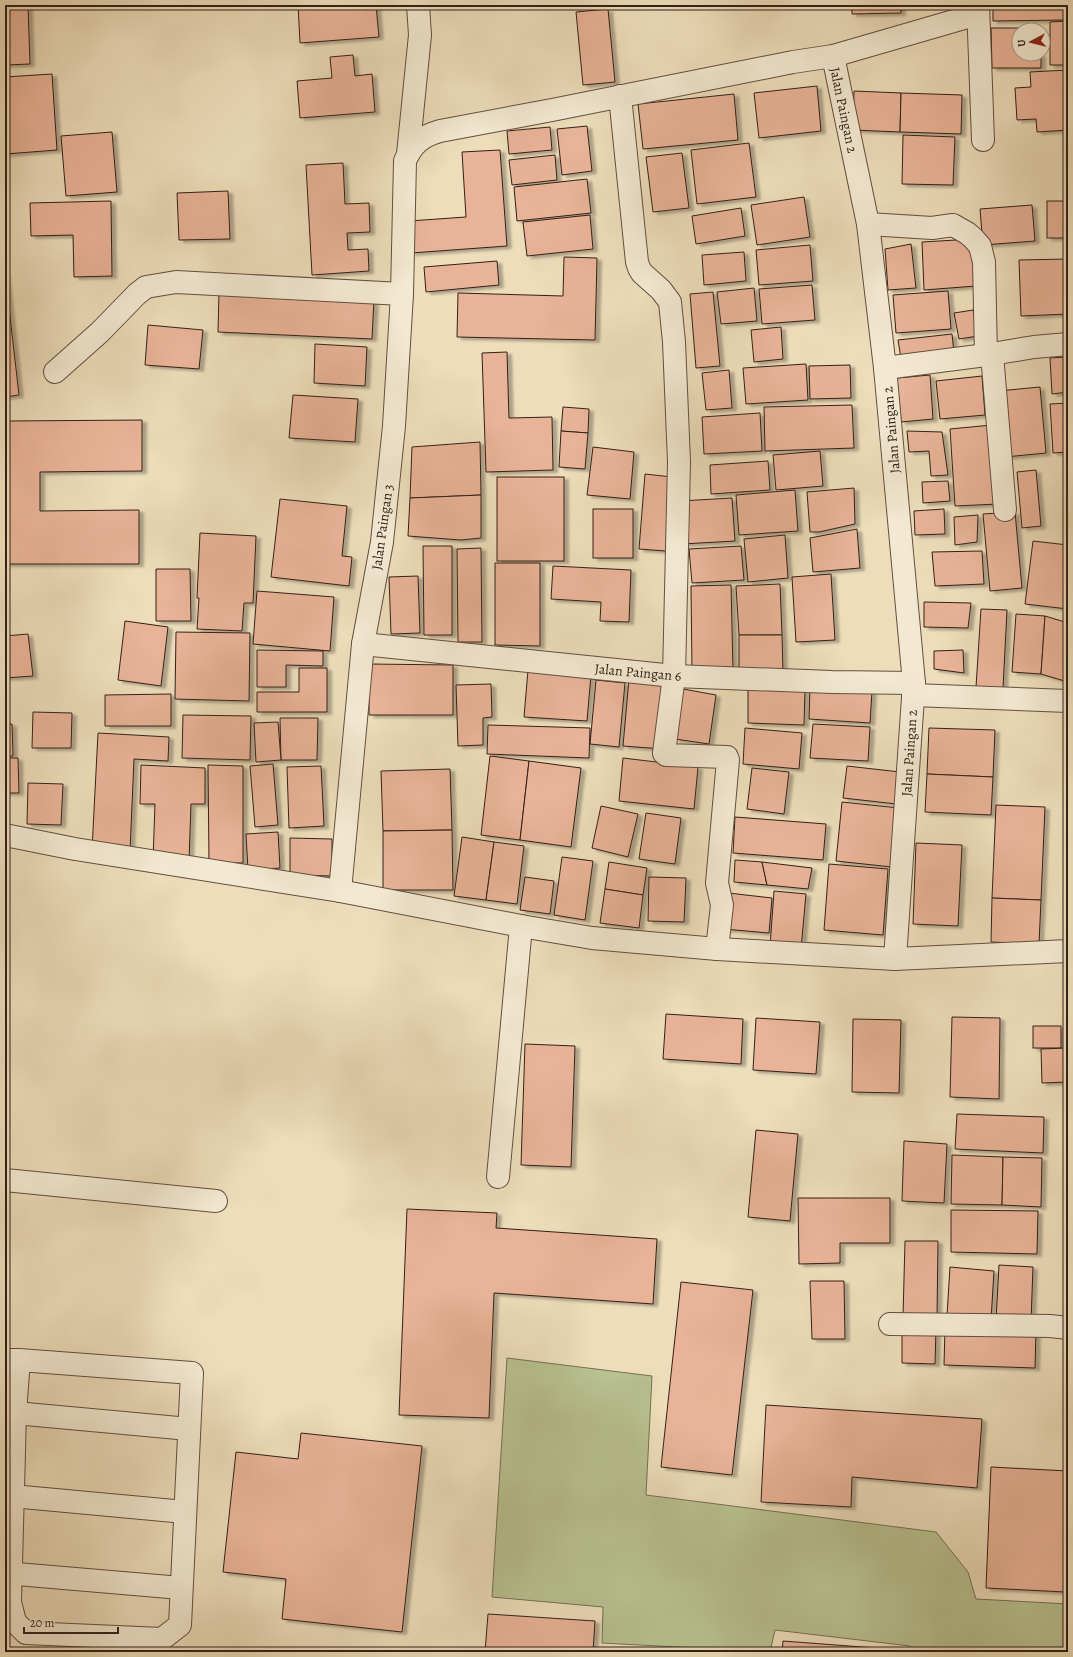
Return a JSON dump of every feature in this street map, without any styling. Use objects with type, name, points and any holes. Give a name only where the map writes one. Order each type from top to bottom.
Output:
[{"type":"street","name":"Jalan Paingan 3","points":[[340,891],[363,644],[382,542],[394,426],[402,294],[407,158],[420,35],[418,5]]},
{"type":"street","points":[[978,9],[984,140]]},
{"type":"street","name":"Jalan Paingan 2","points":[[895,959],[914,689],[885,368],[868,224],[833,56],[978,9]]},
{"type":"street","points":[[407,158],[410,150],[419,141],[429,134],[440,130],[552,110],[793,62],[833,56]]},
{"type":"street","points":[[620,96],[637,262],[642,273],[661,290],[670,302],[673,334],[679,462],[674,676],[665,754],[728,758],[717,883],[722,905],[716,949]]},
{"type":"street","points":[[868,224],[932,228],[953,225],[967,233],[980,246],[984,262],[989,354],[1005,510]]},
{"type":"street","points":[[55,372],[100,332],[137,294],[146,287],[154,285],[176,282],[402,294]]},
{"type":"street","points":[[885,368],[1034,347],[1068,344]]},
{"type":"street","name":"Jalan Paingan 6","points":[[363,644],[674,676],[832,682],[1068,701]]},
{"type":"street","points":[[5,835],[75,849],[340,891],[521,926],[592,938],[716,949],[895,959],[1068,951]]},
{"type":"street","points":[[498,1177],[521,926]]},
{"type":"street","points":[[5,1180],[216,1201]]},
{"type":"street","points":[[890,1324],[1050,1326],[1068,1328]]},
{"type":"street","points":[[12,1360],[192,1373],[180,1625],[162,1639],[26,1633],[15,1622],[10,1602],[8,1573],[15,1413],[12,1360]]},
{"type":"street","points":[[15,1413],[189,1429]]},
{"type":"street","points":[[12,1496],[185,1512]]},
{"type":"street","points":[[8,1573],[181,1588]]},
{"type":"green space","points":[[507,1358],[652,1376],[646,1495],[936,1532],[968,1572],[976,1599],[1068,1604],[1068,1652],[910,1652],[910,1646],[775,1630],[770,1652],[602,1643],[603,1607],[492,1597]]},
{"type":"building","points":[[298,5],[376,5],[379,37],[300,43]]},
{"type":"building","points":[[852,5],[901,5],[901,13],[852,14]]},
{"type":"building","points":[[993,5],[1065,5],[1065,20],[993,21]]},
{"type":"building","points":[[28,6],[30,64],[5,65],[5,7]]},
{"type":"building","points":[[608,9],[615,82],[583,85],[576,12]]},
{"type":"building","points":[[1068,21],[1068,65],[1050,65],[1050,22]]},
{"type":"building","points":[[991,28],[1011,28],[1011,62],[1041,62],[1041,68],[992,68]]},
{"type":"building","points":[[353,55],[355,76],[372,74],[375,112],[300,118],[297,81],[332,78],[330,57]]},
{"type":"building","points":[[1068,70],[1068,130],[1037,132],[1036,119],[1017,120],[1015,88],[1031,87],[1030,72]]},
{"type":"building","points":[[52,74],[57,150],[5,154],[5,77]]},
{"type":"building","points":[[817,86],[821,131],[759,138],[754,93]]},
{"type":"building","points":[[854,91],[901,93],[900,132],[853,130]]},
{"type":"building","points":[[901,93],[962,95],[961,134],[900,132]]},
{"type":"building","points":[[734,94],[738,140],[643,149],[638,104]]},
{"type":"building","points":[[587,126],[592,171],[562,175],[557,129]]},
{"type":"building","points":[[550,127],[552,150],[509,154],[507,131]]},
{"type":"building","points":[[112,132],[117,192],[66,196],[61,136]]},
{"type":"building","points":[[903,135],[955,137],[953,185],[902,184]]},
{"type":"building","points":[[749,143],[756,197],[697,204],[691,150]]},
{"type":"building","points":[[500,150],[507,246],[411,253],[409,221],[466,217],[462,152]]},
{"type":"building","points":[[682,153],[689,208],[653,212],[646,157]]},
{"type":"building","points":[[555,155],[557,180],[512,185],[509,160]]},
{"type":"building","points":[[343,163],[345,204],[369,203],[370,232],[347,233],[348,250],[368,249],[369,271],[312,275],[306,165]]},
{"type":"building","points":[[587,179],[591,213],[517,221],[514,187]]},
{"type":"building","points":[[228,191],[230,239],[179,240],[177,193]]},
{"type":"building","points":[[804,197],[810,237],[757,245],[751,205]]},
{"type":"building","points":[[111,201],[112,276],[74,277],[73,235],[31,236],[30,203]]},
{"type":"building","points":[[1047,201],[1068,201],[1068,238],[1047,238]]},
{"type":"building","points":[[1032,205],[1035,241],[983,245],[980,209]]},
{"type":"building","points":[[741,208],[745,236],[696,244],[692,216]]},
{"type":"building","points":[[590,215],[593,249],[527,256],[523,222]]},
{"type":"building","points":[[973,239],[976,286],[924,290],[922,242]]},
{"type":"building","points":[[911,244],[916,288],[888,290],[885,249]]},
{"type":"building","points":[[810,245],[813,281],[759,285],[756,250]]},
{"type":"building","points":[[744,252],[746,281],[704,285],[702,255]]},
{"type":"building","points":[[564,257],[597,258],[595,340],[457,337],[458,293],[563,296]]},
{"type":"building","points":[[1068,259],[1068,314],[1021,316],[1019,260]]},
{"type":"building","points":[[497,261],[499,285],[426,292],[424,267]]},
{"type":"building","points":[[5,273],[19,395],[5,397]]},
{"type":"building","points":[[812,285],[815,320],[762,324],[759,289]]},
{"type":"building","points":[[754,288],[757,321],[721,324],[717,292]]},
{"type":"building","points":[[948,291],[951,329],[896,333],[893,295]]},
{"type":"building","points":[[219,292],[374,299],[372,339],[218,332]]},
{"type":"building","points":[[713,292],[720,366],[696,368],[690,294]]},
{"type":"building","points":[[973,310],[978,336],[959,339],[954,313]]},
{"type":"building","points":[[148,325],[203,330],[199,369],[145,365]]},
{"type":"building","points":[[781,327],[783,359],[754,362],[751,330]]},
{"type":"building","points":[[952,334],[954,353],[901,358],[898,340]]},
{"type":"building","points":[[315,344],[367,347],[365,386],[314,383]]},
{"type":"building","points":[[507,352],[509,418],[552,417],[553,470],[486,472],[482,353]]},
{"type":"building","points":[[1068,357],[1068,392],[1052,394],[1050,358]]},
{"type":"building","points":[[806,364],[808,400],[746,404],[743,368]]},
{"type":"building","points":[[850,365],[851,398],[810,399],[809,366]]},
{"type":"building","points":[[729,370],[732,408],[706,410],[702,373]]},
{"type":"building","points":[[930,375],[933,419],[901,422],[897,378]]},
{"type":"building","points":[[982,376],[985,415],[940,419],[936,381]]},
{"type":"building","points":[[1040,387],[1046,453],[1005,457],[998,391]]},
{"type":"building","points":[[293,395],[358,399],[355,442],[289,438]]},
{"type":"building","points":[[1068,403],[1068,452],[1053,453],[1050,404]]},
{"type":"building","points":[[852,405],[854,448],[765,451],[764,407]]},
{"type":"building","points":[[563,407],[589,409],[588,433],[561,431]]},
{"type":"building","points":[[760,413],[762,451],[704,454],[702,417]]},
{"type":"building","points":[[142,420],[142,471],[40,472],[40,511],[139,510],[139,564],[5,564],[5,421]]},
{"type":"building","points":[[992,425],[998,504],[955,506],[950,429]]},
{"type":"building","points":[[561,431],[588,433],[585,469],[559,467]]},
{"type":"building","points":[[907,431],[942,432],[948,475],[931,476],[929,451],[909,452]]},
{"type":"building","points":[[480,442],[481,495],[410,498],[412,447]]},
{"type":"building","points":[[593,447],[634,452],[630,499],[587,495]]},
{"type":"building","points":[[820,451],[823,486],[776,490],[773,455]]},
{"type":"building","points":[[768,461],[770,490],[711,494],[710,465]]},
{"type":"building","points":[[1036,470],[1041,526],[1022,528],[1017,472]]},
{"type":"building","points":[[645,474],[672,477],[666,551],[639,549]]},
{"type":"building","points":[[497,477],[564,477],[564,561],[497,561]]},
{"type":"building","points":[[948,481],[950,501],[923,503],[922,482]]},
{"type":"building","points":[[854,488],[855,524],[819,532],[810,532],[807,492]]},
{"type":"building","points":[[795,490],[798,531],[739,535],[736,495]]},
{"type":"building","points":[[481,495],[481,538],[461,540],[408,536],[410,498]]},
{"type":"building","points":[[732,498],[735,541],[682,544],[680,501]]},
{"type":"building","points":[[280,499],[347,506],[342,556],[352,557],[349,586],[271,577]]},
{"type":"building","points":[[593,509],[633,509],[633,558],[593,558]]},
{"type":"building","points":[[944,509],[945,534],[915,535],[914,511]]},
{"type":"building","points":[[1015,512],[1022,588],[990,591],[983,514]]},
{"type":"building","points":[[978,515],[977,542],[955,545],[954,517]]},
{"type":"building","points":[[857,529],[860,568],[813,572],[810,538]]},
{"type":"building","points":[[200,533],[256,536],[253,603],[244,603],[242,631],[197,629]]},
{"type":"building","points":[[785,535],[788,578],[748,582],[744,539]]},
{"type":"building","points":[[1033,541],[1068,545],[1068,609],[1025,604]]},
{"type":"building","points":[[423,546],[452,546],[452,635],[424,635]]},
{"type":"building","points":[[741,546],[744,580],[692,583],[689,549]]},
{"type":"building","points":[[481,548],[482,642],[458,642],[457,549]]},
{"type":"building","points":[[982,551],[984,584],[935,586],[932,552]]},
{"type":"building","points":[[495,563],[540,563],[540,646],[495,645]]},
{"type":"building","points":[[553,566],[631,570],[629,622],[600,621],[601,602],[551,599]]},
{"type":"building","points":[[156,569],[190,569],[191,621],[156,621]]},
{"type":"building","points":[[831,574],[835,640],[796,642],[792,577]]},
{"type":"building","points":[[418,576],[420,633],[391,634],[389,577]]},
{"type":"building","points":[[780,584],[782,635],[739,635],[736,586]]},
{"type":"building","points":[[731,585],[733,671],[692,671],[691,586]]},
{"type":"building","points":[[257,591],[334,597],[330,651],[253,644]]},
{"type":"building","points":[[924,602],[971,603],[968,628],[924,627]]},
{"type":"building","points":[[981,609],[1007,610],[1003,688],[976,687]]},
{"type":"building","points":[[1016,614],[1045,616],[1041,674],[1012,672]]},
{"type":"building","points":[[1045,616],[1068,623],[1068,682],[1041,674]]},
{"type":"building","points":[[125,621],[168,627],[161,686],[118,680]]},
{"type":"building","points":[[176,632],[250,633],[249,701],[175,699]]},
{"type":"building","points":[[28,634],[33,676],[5,678],[5,636]]},
{"type":"building","points":[[739,635],[782,635],[783,672],[739,672]]},
{"type":"building","points":[[257,650],[323,651],[323,666],[286,665],[286,687],[257,687]]},
{"type":"building","points":[[963,650],[964,673],[934,669],[934,651]]},
{"type":"building","points":[[369,664],[453,665],[453,715],[369,715]]},
{"type":"building","points":[[299,668],[327,668],[327,712],[257,712],[257,692],[299,692]]},
{"type":"building","points":[[528,670],[591,675],[587,721],[524,717]]},
{"type":"building","points":[[629,679],[669,683],[663,749],[623,746]]},
{"type":"building","points":[[596,680],[625,683],[619,747],[590,744]]},
{"type":"building","points":[[491,684],[492,717],[483,718],[483,745],[458,746],[456,685]]},
{"type":"building","points":[[810,687],[872,691],[870,723],[809,719]]},
{"type":"building","points":[[683,689],[716,695],[709,744],[675,739]]},
{"type":"building","points":[[748,689],[805,690],[804,725],[748,723]]},
{"type":"building","points":[[171,694],[171,726],[105,726],[105,695]]},
{"type":"building","points":[[33,712],[72,713],[71,748],[32,748]]},
{"type":"building","points":[[183,715],[251,716],[250,760],[182,758]]},
{"type":"building","points":[[280,718],[318,718],[317,760],[281,760]]},
{"type":"building","points":[[278,722],[281,760],[256,762],[254,723]]},
{"type":"building","points":[[5,724],[12,724],[13,756],[5,756]]},
{"type":"building","points":[[813,724],[870,727],[868,761],[810,758]]},
{"type":"building","points":[[488,725],[590,728],[589,758],[487,754]]},
{"type":"building","points":[[745,728],[802,733],[799,769],[743,764]]},
{"type":"building","points":[[929,728],[995,730],[993,777],[927,774]]},
{"type":"building","points":[[98,733],[169,737],[168,761],[134,759],[130,851],[92,850]]},
{"type":"building","points":[[490,756],[529,761],[520,840],[481,835]]},
{"type":"building","points":[[5,758],[18,758],[19,793],[5,793]]},
{"type":"building","points":[[623,758],[698,767],[694,809],[619,801]]},
{"type":"building","points":[[529,761],[581,768],[571,847],[520,840]]},
{"type":"building","points":[[273,764],[278,825],[255,827],[250,766]]},
{"type":"building","points":[[141,765],[205,768],[205,804],[191,804],[189,861],[153,860],[155,804],[140,804]]},
{"type":"building","points":[[208,765],[243,766],[243,863],[209,863]]},
{"type":"building","points":[[321,766],[324,826],[289,828],[287,767]]},
{"type":"building","points":[[847,766],[900,772],[897,804],[843,798]]},
{"type":"building","points":[[752,768],[789,772],[784,814],[747,809]]},
{"type":"building","points":[[450,769],[452,830],[383,831],[381,771]]},
{"type":"building","points":[[927,774],[993,777],[991,815],[925,812]]},
{"type":"building","points":[[28,783],[63,784],[61,825],[27,824]]},
{"type":"building","points":[[842,802],[899,808],[892,867],[836,861]]},
{"type":"building","points":[[996,805],[1045,807],[1041,900],[992,898]]},
{"type":"building","points":[[601,806],[638,814],[628,857],[592,848]]},
{"type":"building","points":[[646,813],[681,818],[675,864],[639,859]]},
{"type":"building","points":[[735,817],[826,824],[823,860],[733,853]]},
{"type":"building","points":[[452,830],[453,890],[383,890],[383,831]]},
{"type":"building","points":[[278,832],[280,868],[248,870],[246,834]]},
{"type":"building","points":[[462,837],[494,842],[486,900],[454,896]]},
{"type":"building","points":[[290,838],[332,839],[332,876],[290,875]]},
{"type":"building","points":[[494,842],[524,846],[517,904],[486,900]]},
{"type":"building","points":[[916,843],[962,845],[958,926],[913,924]]},
{"type":"building","points":[[562,857],[593,861],[585,920],[554,915]]},
{"type":"building","points":[[735,860],[762,862],[767,885],[734,882]]},
{"type":"building","points":[[609,862],[647,868],[643,895],[605,889]]},
{"type":"building","points":[[762,862],[812,868],[808,889],[767,885]]},
{"type":"building","points":[[829,864],[888,869],[883,935],[824,930]]},
{"type":"building","points":[[525,877],[554,881],[550,914],[520,910]]},
{"type":"building","points":[[649,877],[686,878],[684,922],[648,921]]},
{"type":"building","points":[[605,889],[643,895],[639,928],[600,923]]},
{"type":"building","points":[[774,891],[806,894],[801,949],[770,947]]},
{"type":"building","points":[[728,893],[772,898],[769,933],[724,929]]},
{"type":"building","points":[[992,898],[1041,900],[1039,944],[991,942]]},
{"type":"building","points":[[666,1014],[743,1019],[741,1064],[663,1059]]},
{"type":"building","points":[[952,1017],[1000,1018],[999,1099],[950,1097]]},
{"type":"building","points":[[756,1018],[820,1022],[816,1074],[753,1070]]},
{"type":"building","points":[[853,1019],[901,1020],[899,1093],[852,1092]]},
{"type":"building","points":[[1033,1026],[1061,1026],[1061,1048],[1033,1048]]},
{"type":"building","points":[[525,1044],[575,1046],[571,1167],[521,1165]]},
{"type":"building","points":[[1067,1048],[1068,1082],[1042,1083],[1041,1049]]},
{"type":"building","points":[[957,1114],[1044,1117],[1043,1153],[955,1149]]},
{"type":"building","points":[[756,1130],[798,1134],[790,1221],[748,1217]]},
{"type":"building","points":[[904,1141],[947,1144],[944,1203],[902,1201]]},
{"type":"building","points":[[952,1155],[1003,1157],[1002,1205],[951,1204]]},
{"type":"building","points":[[1003,1157],[1042,1158],[1041,1207],[1002,1205]]},
{"type":"building","points":[[798,1198],[890,1198],[890,1243],[840,1243],[840,1263],[799,1264]]},
{"type":"building","points":[[407,1209],[497,1213],[496,1228],[657,1239],[653,1304],[494,1293],[489,1418],[399,1415]]},
{"type":"building","points":[[951,1210],[1038,1211],[1037,1254],[951,1252]]},
{"type":"building","points":[[905,1241],[938,1241],[937,1318],[903,1317]]},
{"type":"building","points":[[999,1265],[1033,1267],[1031,1321],[996,1320]]},
{"type":"building","points":[[950,1267],[994,1271],[991,1320],[947,1316]]},
{"type":"building","points":[[810,1281],[844,1281],[845,1339],[812,1339]]},
{"type":"building","points":[[681,1282],[753,1290],[732,1475],[661,1467]]},
{"type":"building","points":[[945,1328],[1036,1331],[1035,1368],[944,1365]]},
{"type":"building","points":[[902,1329],[936,1329],[935,1364],[902,1363]]},
{"type":"building","points":[[766,1405],[982,1419],[977,1488],[852,1477],[851,1507],[761,1502]]},
{"type":"building","points":[[301,1433],[422,1446],[402,1632],[282,1619],[286,1579],[223,1572],[236,1452],[298,1459]]},
{"type":"building","points":[[991,1467],[1068,1471],[1068,1563],[1066,1563],[1065,1592],[986,1588]]},
{"type":"building","points":[[488,1614],[595,1621],[593,1652],[485,1652]]},
{"type":"building","points":[[783,1641],[902,1650],[902,1652],[782,1652]]}]
